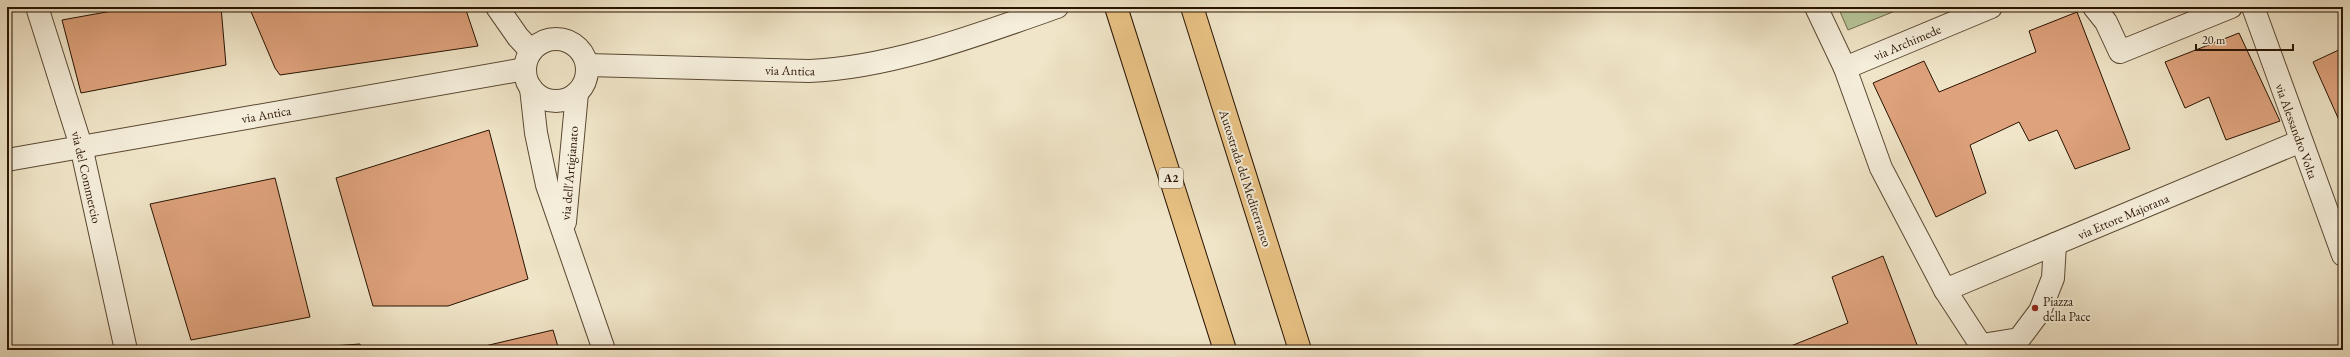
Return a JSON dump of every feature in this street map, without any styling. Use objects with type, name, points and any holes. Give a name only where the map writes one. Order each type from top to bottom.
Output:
[{"type":"highway","name":"A2","points":[[1116,7],[1225,350]]},
{"type":"highway","name":"Autostrada del Mediterraneo","points":[[1192,7],[1300,350]]},
{"type":"street","name":"via del Commercio","points":[[37,7],[81,146],[126,350]]},
{"type":"street","points":[[497,7],[518,36],[539,96],[548,100],[568,98],[577,93]]},
{"type":"street","name":"via Antica","points":[[586,65],[809,71],[843,70],[874,64],[988,32],[1057,7]]},
{"type":"street","points":[[1816,7],[1845,68],[1880,168],[1946,290],[1983,348],[2019,339],[2040,311],[2053,278],[2055,244]]},
{"type":"street","name":"via Archimede","points":[[1845,68],[1991,7]]},
{"type":"street","points":[[2094,7],[2106,22],[2120,52],[2231,7]]},
{"type":"street","name":"via Alessandro Volta","points":[[2252,7],[2343,255]]},
{"type":"street","points":[[529,69],[539,44],[548,40],[563,40],[577,47],[583,55],[586,65]]},
{"type":"street","name":"via dell'Artigianato","points":[[564,229],[577,93],[584,85],[586,65]]},
{"type":"street","name":"via Antica","points":[[7,160],[529,69]]},
{"type":"street","name":"via dell'Artigianato","points":[[529,69],[536,133],[547,185],[564,229],[604,350]]},
{"type":"street","name":"via Ettore Majorana","points":[[1946,290],[2300,141]]},
{"type":"green space","points":[[1838,7],[1905,7],[1848,30]]},
{"type":"building","points":[[134,7],[221,7],[226,65],[81,93],[62,20]]},
{"type":"building","points":[[249,7],[465,7],[478,46],[280,75],[275,68]]},
{"type":"building","points":[[2077,12],[2130,149],[2075,169],[2057,130],[2029,141],[2019,122],[1970,145],[1986,193],[1936,217],[1873,83],[1924,61],[1939,92],[2036,52],[2029,31]]},
{"type":"building","points":[[2239,33],[2280,121],[2226,140],[2209,97],[2185,108],[2165,62]]},
{"type":"building","points":[[2343,48],[2343,129],[2313,62]]},
{"type":"building","points":[[489,130],[528,279],[448,306],[373,306],[336,178]]},
{"type":"building","points":[[275,178],[310,317],[191,340],[150,204]]},
{"type":"building","points":[[1883,256],[1919,350],[1781,350],[1848,323],[1832,277]]},
{"type":"building","points":[[553,330],[559,350],[468,350]]},
{"type":"building","points":[[360,344],[362,350],[332,350],[332,346]]},
{"type":"place","name":"Piazza della Pace","points":[[2035,308]]}]
